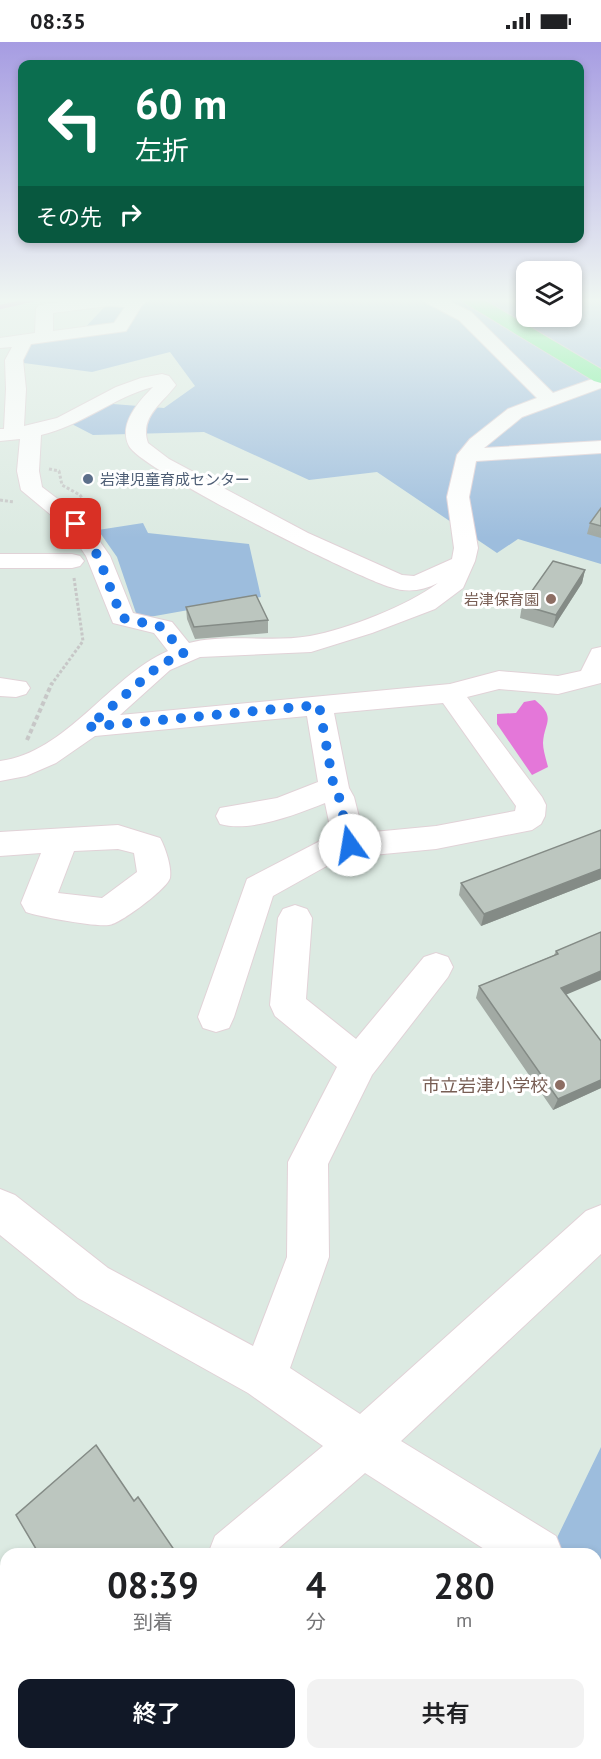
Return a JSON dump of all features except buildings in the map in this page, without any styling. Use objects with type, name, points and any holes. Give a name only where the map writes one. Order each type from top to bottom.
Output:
[{"type":"street","points":[[15,378],[15,434],[32,490],[76,524],[98,556],[122,618],[162,627],[184,654]]},
{"type":"street","points":[[528,378],[550,400]]},
{"type":"street","points":[[15,434],[64,422],[115,393],[162,380],[166,385],[152,399],[136,423],[136,437],[139,446],[162,463],[300,538],[397,582],[418,584],[463,561]]},
{"type":"street","points":[[5,776],[46,756],[88,727],[161,664],[196,649],[311,644],[363,628],[426,604],[454,583],[463,561],[466,548],[458,497],[467,456],[477,443],[515,413],[597,382]]},
{"type":"street","points":[[467,456],[601,447]]},
{"type":"street","points":[[0,561],[72,561]]},
{"type":"street","points":[[88,727],[450,693],[499,680],[558,685],[592,677],[601,655]]},
{"type":"street","points":[[216,1017],[259,888],[294,872],[333,848],[437,839],[520,822],[530,816],[531,806],[450,693]]},
{"type":"street","points":[[319,705],[334,788],[339,797],[350,845]]},
{"type":"street","points":[[231,816],[281,808],[334,788]]},
{"type":"street","points":[[0,844],[62,840]]},
{"type":"street","points":[[295,918],[288,1005],[359,1064]]},
{"type":"street","points":[[264,1377],[308,1257],[308,1162],[359,1064],[436,967]]},
{"type":"street","points":[[0,1209],[93,1283],[264,1377],[362,1444],[528,1548]]},
{"type":"street","points":[[240,1548],[362,1444],[601,1226]]},
{"type":"path","points":[[0,500],[18,502]]},
{"type":"path","points":[[5,776],[48,688],[83,641],[72,561]]},
{"type":"shaded area","points":[[189,378],[601,378],[601,564],[518,539],[497,553],[377,472],[309,480],[204,432],[93,435],[66,421],[100,403],[164,408],[195,386]]},
{"type":"shaded area","points":[[143,523],[148,533],[249,544],[261,597],[138,619],[117,557],[98,530]]},
{"type":"shaded area","points":[[535,700],[546,711],[548,720],[543,743],[548,767],[532,775],[497,724],[497,714],[516,713],[524,702]]},
{"type":"shaded area","points":[[601,1447],[601,1548],[556,1548],[553,1546]]},
{"type":"place","name":"岩津児童育成センター","points":[[88,479]]},
{"type":"place","name":"岩津保育園","points":[[551,599]]},
{"type":"place","name":"市立岩津小学校","points":[[560,1085]]},
{"type":"route","points":[[76,524],[98,556],[122,618],[162,627],[184,654],[161,664],[88,727],[319,705],[334,788],[339,797],[350,845]]}]
